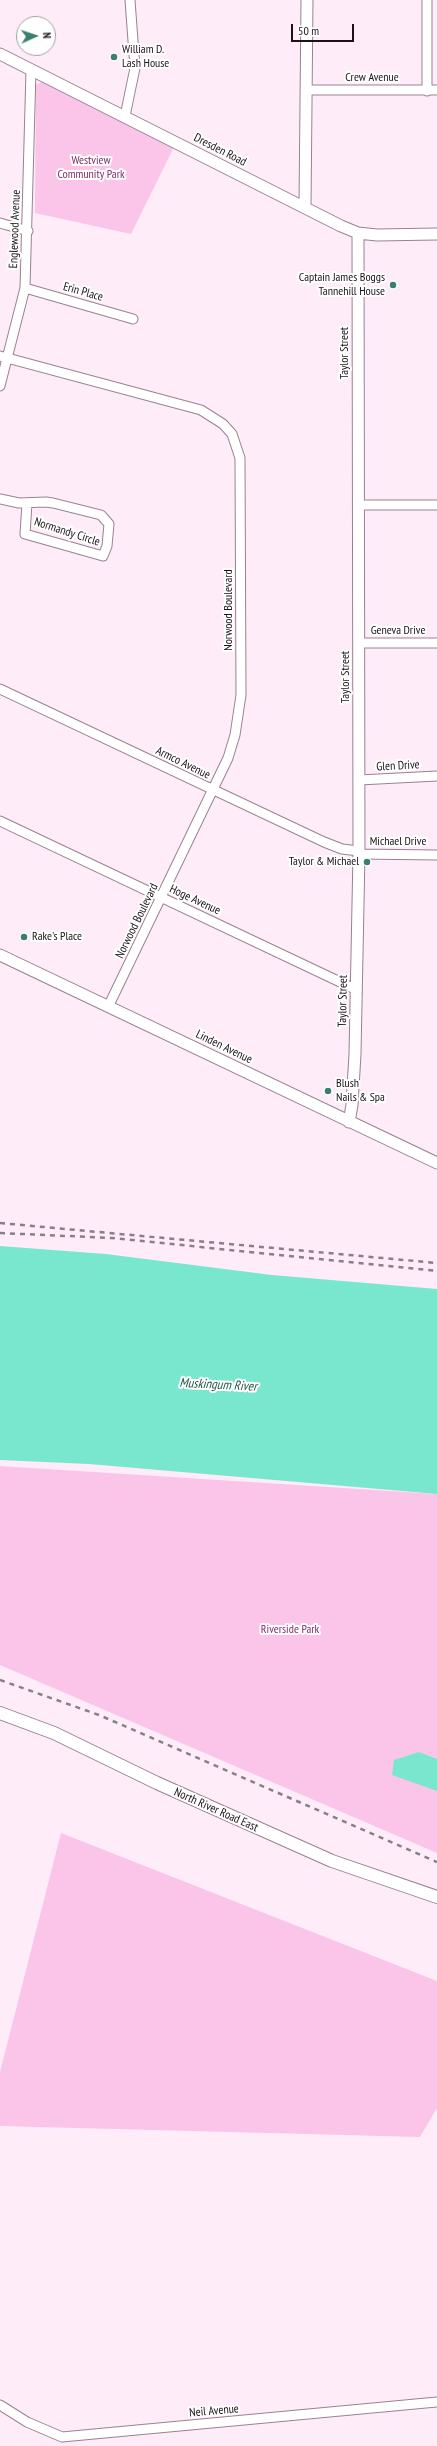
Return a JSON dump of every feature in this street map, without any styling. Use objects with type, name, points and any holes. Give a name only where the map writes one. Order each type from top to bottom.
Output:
[{"type":"main road","name":"North River Road East","points":[[0,1712],[54,1733],[157,1783],[332,1861],[437,1897]]},
{"type":"street","points":[[125,116],[135,68],[130,0]]},
{"type":"street","points":[[305,207],[307,0]]},
{"type":"street","points":[[427,0],[427,91]]},
{"type":"street","name":"Dresden Road","points":[[0,54],[358,233],[396,235],[437,234]]},
{"type":"street","name":"Englewood Avenue","points":[[0,386],[3,357],[25,288],[28,231],[31,70]]},
{"type":"street","name":"Crew Avenue","points":[[306,90],[437,90]]},
{"type":"street","points":[[0,223],[28,231]]},
{"type":"street","name":"Taylor Street","points":[[349,1122],[352,1105],[357,990],[359,853],[360,643],[358,505],[358,233]]},
{"type":"street","name":"Erin Place","points":[[25,288],[133,318]]},
{"type":"street","name":"Norwood Boulevard","points":[[3,357],[201,410],[223,424],[232,434],[240,458],[241,695],[233,741],[162,898],[108,1007]]},
{"type":"street","name":"Normandy Circle","points":[[0,499],[27,503],[53,502],[105,517],[108,524],[107,546],[103,556],[25,534],[27,503]]},
{"type":"street","points":[[358,505],[437,505]]},
{"type":"street","name":"Geneva Drive","points":[[360,643],[437,643]]},
{"type":"street","name":"Armco Avenue","points":[[0,689],[212,790],[342,849],[359,853]]},
{"type":"street","name":"Glen Drive","points":[[359,780],[437,776]]},
{"type":"street","name":"Hoge Avenue","points":[[0,821],[357,990]]},
{"type":"street","name":"Michael Drive","points":[[359,853],[437,855]]},
{"type":"street","name":"Linden Avenue","points":[[0,955],[437,1163]]},
{"type":"street","name":"Neil Avenue","points":[[0,2405],[27,2422],[62,2437],[437,2402]]},
{"type":"green space","name":"Westview Community Park","points":[[43,81],[174,147],[131,234],[35,213],[36,85]]},
{"type":"green space","name":"Riverside Park","points":[[0,1466],[437,1494],[437,1853],[0,1665]]},
{"type":"green space","points":[[61,1833],[437,1981],[437,2108],[420,2137],[0,2126],[0,2072]]},
{"type":"water","name":"Muskingum River","points":[[0,1246],[106,1254],[272,1275],[437,1289],[437,1494],[89,1464],[0,1460]]},
{"type":"water","points":[[419,1752],[437,1759],[437,1791],[392,1775],[394,1760]]},
{"type":"railway","points":[[0,1223],[437,1263]]},
{"type":"railway","points":[[0,1233],[112,1238],[437,1271]]},
{"type":"railway","points":[[0,1680],[99,1715],[437,1862]]},
{"type":"place","name":"William D. Lash House","points":[[114,57]]},
{"type":"place","name":"Captain James Boggs Tannehill House","points":[[393,285]]},
{"type":"place","name":"Taylor & Michael","points":[[367,862]]},
{"type":"place","name":"Rake's Place","points":[[24,937]]},
{"type":"place","name":"Blush Nails & Spa","points":[[328,1091]]}]
